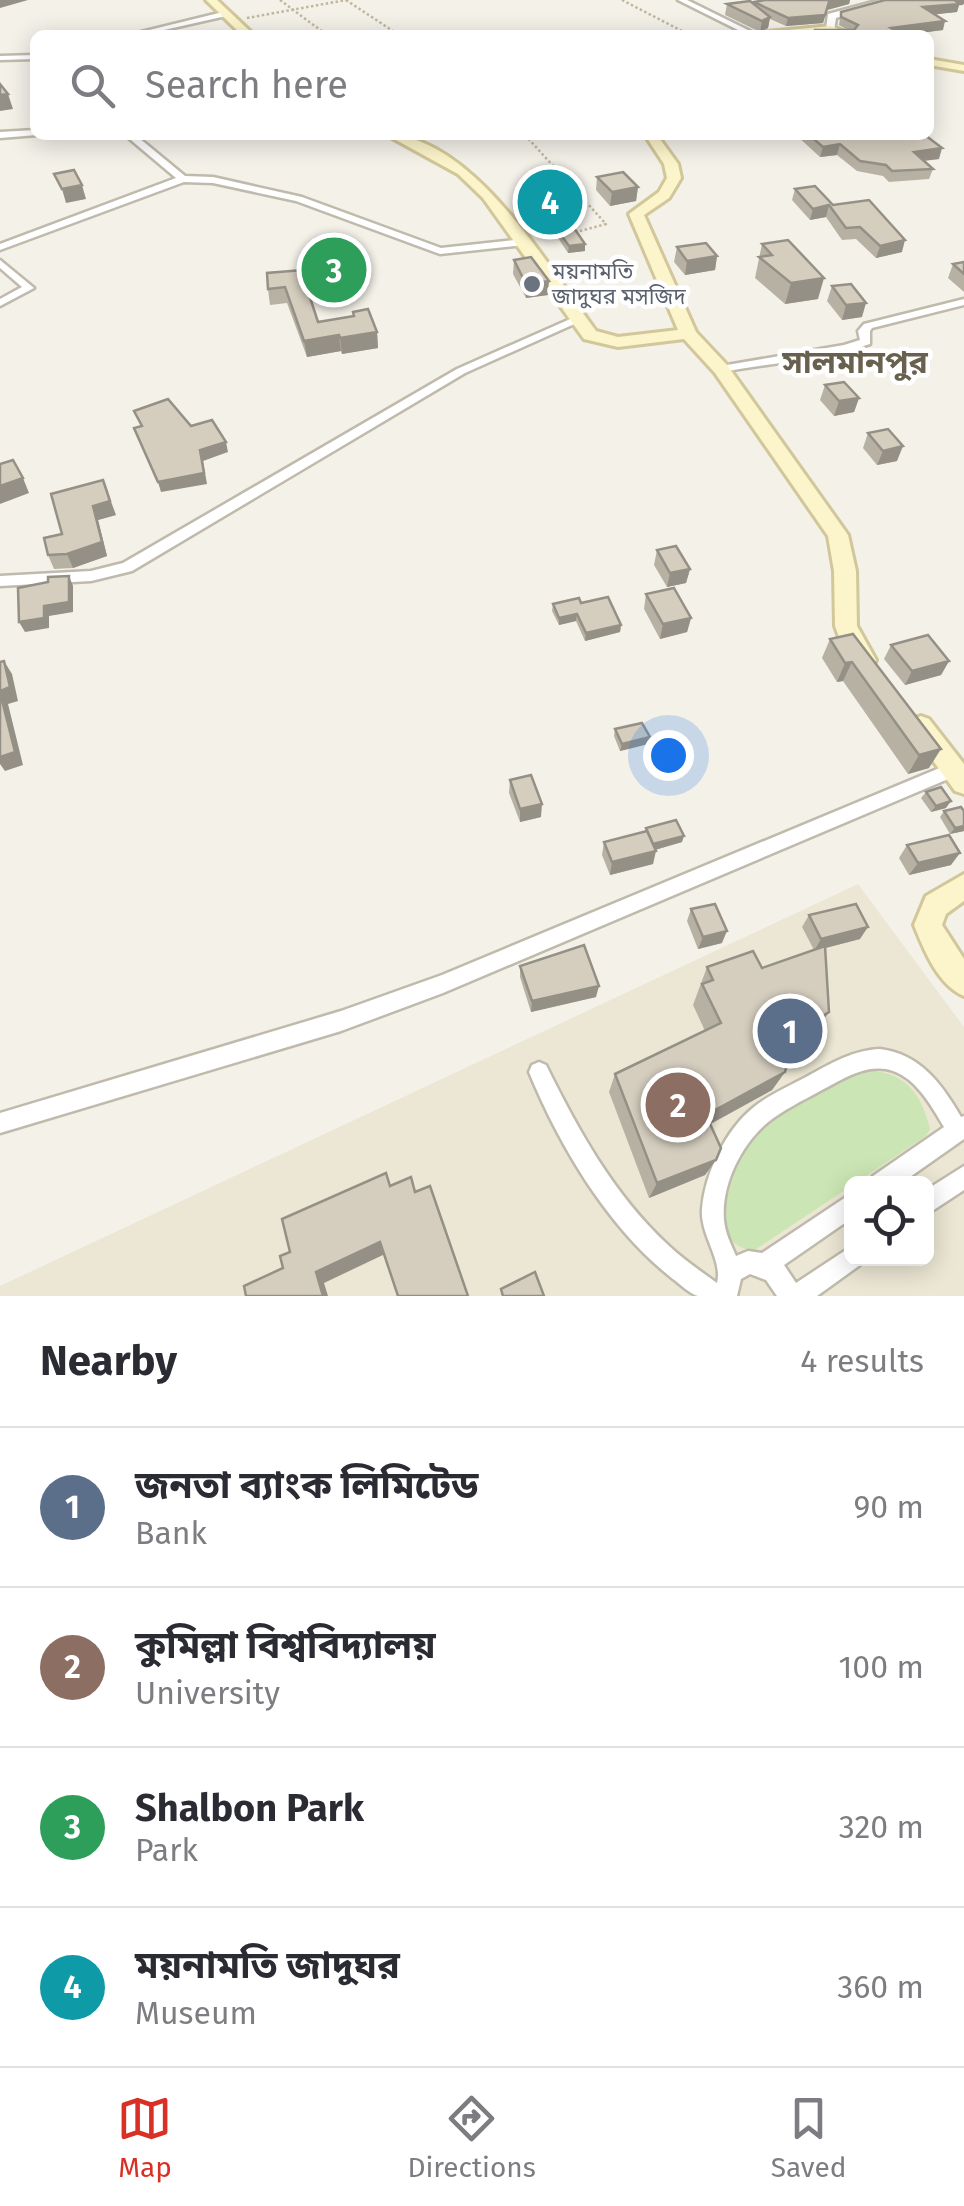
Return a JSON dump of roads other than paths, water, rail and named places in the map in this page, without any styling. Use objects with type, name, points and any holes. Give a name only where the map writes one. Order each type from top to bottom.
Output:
[{"type":"main road","points":[[210,0],[242,30]]},
{"type":"main road","points":[[820,30],[831,29]]},
{"type":"main road","points":[[934,63],[964,68]]},
{"type":"main road","points":[[404,140],[464,171],[524,242],[590,335],[608,342],[688,334]]},
{"type":"main road","points":[[654,140],[671,164],[674,178],[664,195],[636,214],[688,334],[721,368],[838,534],[850,639],[879,676]]},
{"type":"main road","points":[[910,713],[959,776]]},
{"type":"main road","points":[[964,886],[936,905],[928,925],[937,947],[964,982]]},
{"type":"street","points":[[681,0],[744,30]]},
{"type":"street","points":[[831,29],[831,16],[891,0]]},
{"type":"street","points":[[154,30],[223,14]]},
{"type":"street","points":[[0,58],[30,57]]},
{"type":"street","points":[[0,135],[30,133]]},
{"type":"street","points":[[137,140],[158,163],[183,180]]},
{"type":"street","points":[[0,247],[183,180],[227,182],[299,198],[440,251],[524,242]]},
{"type":"street","points":[[0,263],[29,288],[0,302]]},
{"type":"street","points":[[721,368],[790,362],[848,349],[866,342],[864,331],[868,326],[964,302]]},
{"type":"street","points":[[0,581],[91,576],[127,567],[461,372],[577,319]]},
{"type":"street","points":[[0,1123],[341,1021],[443,984],[959,776]]},
{"type":"street","points":[[725,1296],[731,1272],[716,1234],[714,1196],[738,1144],[756,1118],[850,1064],[890,1060],[922,1079],[960,1128],[892,1176]]},
{"type":"street","points":[[539,1072],[570,1136],[613,1201],[657,1250],[715,1296]]},
{"type":"street","points":[[934,1198],[964,1177]]},
{"type":"street","points":[[765,1266],[844,1210]]},
{"type":"street","points":[[731,1272],[748,1262],[765,1266],[780,1276],[789,1296]]},
{"type":"street","points":[[797,1296],[844,1263]]},
{"type":"place","name":"ময়নামতি জাদুঘর","points":[[550,202]]},
{"type":"place","name":"Shalbon Park","points":[[334,270]]},
{"type":"place","name":"ময়নামতি জাদুঘর মসজিদ","points":[[532,284]]},
{"type":"place","name":"জনতা ব্যাংক লিমিটেড","points":[[790,1031]]},
{"type":"place","name":"কুমিল্লা বিশ্ববিদ্যালয়","points":[[678,1105]]},
{"type":"district","name":"সালমানপুর","points":[[855,362]]}]
